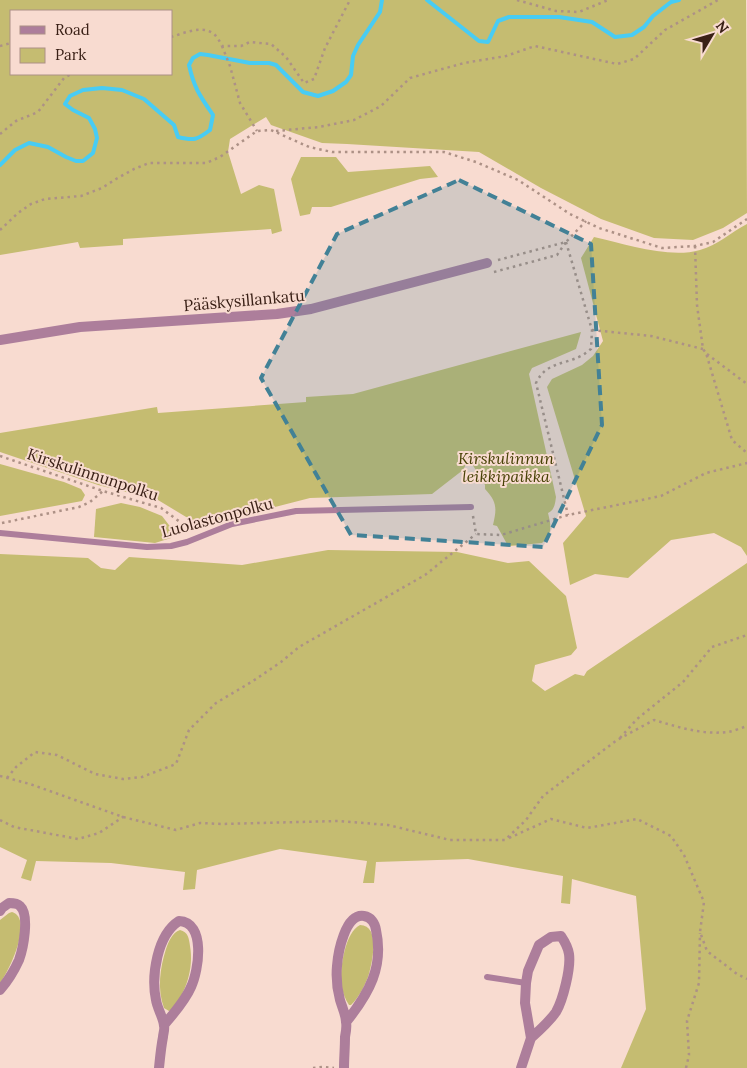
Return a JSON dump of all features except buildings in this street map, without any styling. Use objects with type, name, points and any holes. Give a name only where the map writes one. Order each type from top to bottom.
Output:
[{"type":"street","name":"Pääskysillankatu","points":[[0,340],[80,327],[311,310],[487,263]]},
{"type":"street","points":[[0,911],[9,903],[19,905],[24,912],[25,926],[19,960],[8,981],[0,990]]},
{"type":"street","points":[[342,1068],[346,1021],[337,989],[336,967],[346,930],[354,919],[363,916],[371,920],[375,926],[378,956],[376,969],[368,991],[346,1021]]},
{"type":"street","points":[[158,1068],[164,1025],[155,998],[156,961],[162,943],[170,929],[179,922],[185,922],[191,925],[196,935],[198,955],[196,972],[191,988],[179,1007],[164,1025]]},
{"type":"street","points":[[521,1068],[531,1038],[525,1002],[528,971],[539,945],[551,937],[561,936],[567,945],[569,956],[568,975],[563,993],[556,1012],[543,1028],[531,1038]]},
{"type":"lane","name":"Luolastonpolku","points":[[0,533],[147,547],[171,546],[201,537],[232,524],[296,511],[471,507]]},
{"type":"lane","points":[[486,977],[526,983]]},
{"type":"path","points":[[222,46],[241,46],[250,42],[271,44],[286,57],[304,82],[314,79],[325,48],[350,0]]},
{"type":"path","points":[[517,0],[556,11],[579,12],[608,0]]},
{"type":"path","points":[[0,230],[31,204],[45,199],[81,196],[102,188],[134,169],[149,163],[206,164],[220,157],[257,131],[319,127],[354,120],[381,106],[410,78],[464,63],[506,56],[534,46],[616,64],[634,59],[665,30],[718,0]]},
{"type":"path","points":[[172,37],[198,29],[209,31],[216,36],[230,66],[240,103],[257,131]]},
{"type":"path","points":[[0,134],[16,121],[38,112],[64,78],[69,75]]},
{"type":"path","points":[[274,131],[309,147],[332,152],[444,152],[476,162],[518,180],[570,214],[599,228],[662,248],[695,246],[713,242],[747,219]]},
{"type":"path","points":[[487,263],[566,242],[586,221]]},
{"type":"path","points":[[566,242],[592,330],[591,349],[582,356],[550,367],[540,374],[536,383],[568,515]]},
{"type":"path","points":[[695,246],[697,305],[703,349],[747,384]]},
{"type":"path","points":[[592,330],[650,336],[703,349]]},
{"type":"path","points":[[706,353],[732,440],[747,453]]},
{"type":"path","name":"Kirskulinnunpolku","points":[[0,456],[103,491],[161,508],[201,537]]},
{"type":"path","points":[[7,778],[35,752],[57,755],[95,774],[123,779],[142,777],[176,764],[189,730],[216,702],[253,681],[299,647],[425,575],[476,534],[502,535],[568,515],[661,496],[706,472],[747,463]]},
{"type":"path","points":[[0,524],[79,507],[90,502],[103,491]]},
{"type":"path","points":[[471,507],[476,534]]},
{"type":"path","points":[[617,740],[637,719],[683,682],[712,647],[747,635]]},
{"type":"path","points":[[505,840],[526,820],[543,796],[617,740],[654,720],[682,729],[702,732],[729,732],[747,726]]},
{"type":"path","points":[[0,776],[30,784],[123,817],[176,830],[200,823],[241,824],[338,821],[388,825],[450,840],[505,840],[552,819],[587,828],[637,819],[670,836],[684,855],[704,902],[700,932],[699,983],[687,1021],[689,1055],[686,1068]]},
{"type":"path","points":[[0,820],[14,827],[78,839],[99,833],[126,814]]},
{"type":"path","points":[[700,932],[707,951],[737,974],[747,979]]},
{"type":"path","points":[[313,1068],[342,1068]]},
{"type":"highlighted area","points":[[459,180],[591,244],[602,425],[543,547],[351,535],[261,378],[337,234]]},
{"type":"green space","points":[[0,0],[746,0],[747,213],[723,228],[693,240],[654,238],[601,219],[541,188],[479,152],[322,143],[271,125],[266,117],[230,139],[228,152],[241,194],[259,185],[274,189],[282,231],[272,234],[271,229],[123,239],[123,245],[80,248],[78,242],[0,255]]},
{"type":"green space","points":[[301,157],[336,157],[348,172],[430,166],[438,177],[420,179],[331,207],[312,207],[310,214],[300,216],[291,179]]},
{"type":"green space","points":[[747,224],[747,556],[741,547],[714,533],[671,540],[628,578],[595,574],[570,585],[563,543],[586,516],[547,387],[552,379],[582,365],[593,356],[603,341],[581,258],[594,237],[661,252],[688,252],[713,245]]},
{"type":"green space","name":"Kirskulinnun leikkipaikka","points":[[581,332],[576,349],[532,368],[529,374],[556,497],[553,508],[548,513],[550,533],[542,543],[510,546],[507,544],[497,526],[493,525],[495,514],[494,502],[469,459],[463,470],[432,494],[310,498],[201,526],[158,500],[98,485],[0,452],[0,433],[157,407],[158,413],[306,402],[306,397],[353,394]]},
{"type":"green space","points":[[0,464],[64,482],[81,489],[85,495],[82,501],[0,516]]},
{"type":"green space","points":[[121,503],[140,507],[162,516],[172,529],[171,538],[155,543],[94,537],[96,509]]},
{"type":"green space","points":[[328,550],[457,552],[508,563],[529,561],[566,596],[577,648],[571,655],[535,665],[532,681],[545,691],[575,674],[584,676],[587,671],[747,563],[747,1068],[621,1068],[646,1009],[636,896],[572,879],[570,904],[561,903],[563,876],[468,859],[376,862],[374,883],[363,883],[367,861],[280,849],[197,870],[195,889],[183,890],[185,872],[111,863],[36,861],[31,881],[21,878],[27,860],[0,847],[0,554],[88,558],[101,568],[115,570],[129,557],[242,565]]},
{"type":"green space","points":[[12,912],[18,917],[21,924],[18,946],[9,968],[0,983],[0,920]]},
{"type":"green space","points":[[360,925],[367,927],[371,931],[373,955],[365,984],[356,999],[349,1005],[341,983],[341,969],[347,942],[355,929]]},
{"type":"green space","points":[[180,930],[188,936],[189,940],[191,955],[190,972],[181,996],[172,1010],[169,1011],[164,1008],[162,1001],[161,971],[170,940]]},
{"type":"waterway","points":[[0,165],[15,150],[29,143],[48,147],[76,161],[83,161],[93,153],[97,138],[89,118],[65,104],[70,96],[83,90],[102,88],[122,90],[144,99],[174,125],[178,137],[195,139],[202,136],[210,130],[213,115],[198,92],[189,65],[193,58],[200,54],[250,63],[269,63],[276,65],[303,92],[318,96],[333,91],[346,82],[351,75],[353,56],[380,12],[382,0]]},
{"type":"waterway","points":[[427,0],[479,41],[488,42],[498,21],[509,17],[559,17],[592,22],[615,37],[632,35],[644,27],[653,16],[671,2],[679,0]]}]
